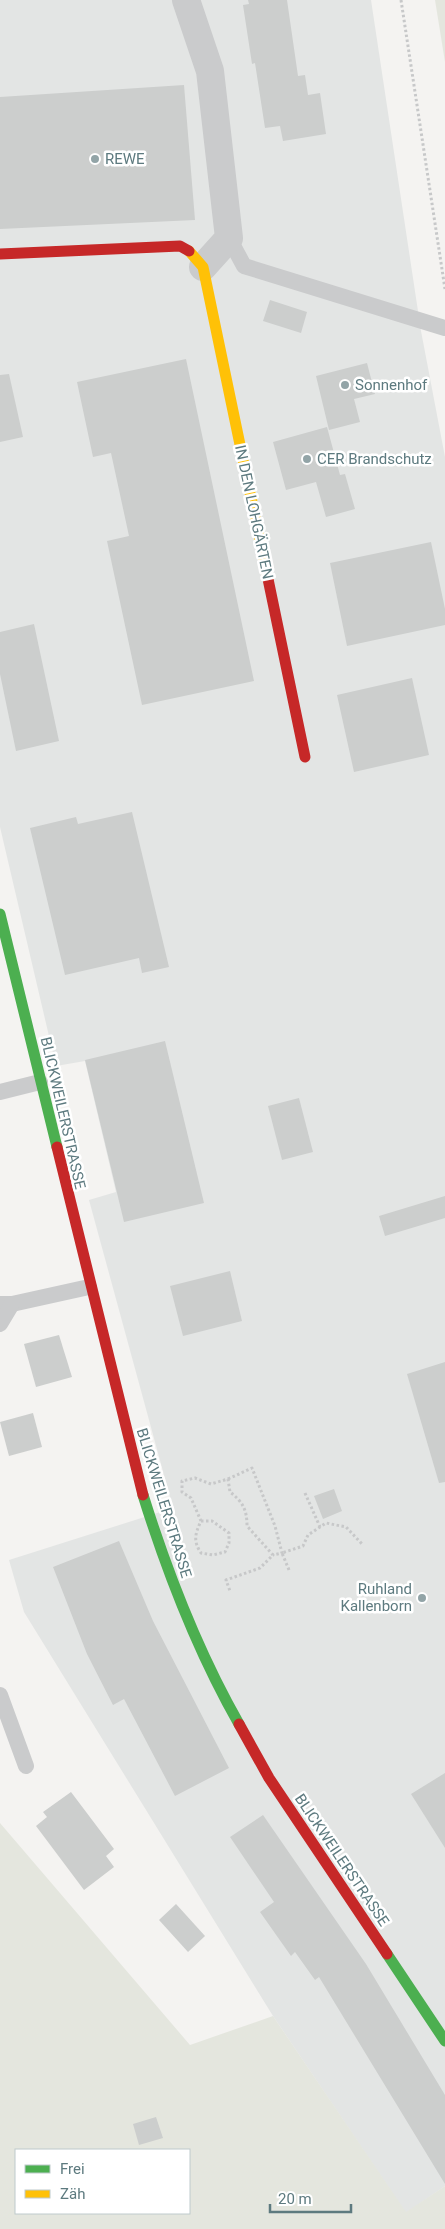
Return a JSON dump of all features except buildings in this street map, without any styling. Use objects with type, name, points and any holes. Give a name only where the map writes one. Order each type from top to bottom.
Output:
[{"type":"street","points":[[0,254],[180,246],[192,253],[203,267],[229,238],[210,71],[186,0]]},
{"type":"street","name":"IN DEN LOHGÄRTEN","points":[[203,267],[306,756]]},
{"type":"street","name":"BLICKWEILERSTRASSE","points":[[0,914],[89,1287],[136,1473],[159,1547],[182,1608],[226,1702],[270,1778],[445,2041]]},
{"type":"lane","points":[[229,238],[244,266],[445,328]]},
{"type":"lane","points":[[0,1092],[40,1082]]},
{"type":"lane","points":[[0,1324],[6,1304],[89,1287]]},
{"type":"lane","points":[[0,1695],[26,1766],[0,1727]]},
{"type":"path","points":[[402,0],[445,289]]},
{"type":"path","points":[[201,1521],[191,1498],[182,1492],[182,1481],[195,1478],[211,1484],[228,1479],[252,1468],[275,1526],[282,1553],[289,1570]]},
{"type":"path","points":[[228,1479],[230,1492],[240,1500],[247,1514],[247,1526],[273,1555]]},
{"type":"path","points":[[305,1493],[320,1527]]},
{"type":"path","points":[[201,1521],[212,1521],[229,1533],[229,1542],[225,1552],[213,1555],[201,1553],[196,1546],[194,1535],[201,1521]]},
{"type":"path","points":[[230,1591],[226,1580],[260,1568],[273,1555],[303,1546],[308,1535],[326,1523],[346,1527],[363,1545]]},
{"type":"shaded area","points":[[0,0],[371,0],[421,331],[445,457],[445,2186],[406,2213],[273,2016],[24,1612],[9,1560],[173,1508],[89,1200],[116,1192],[85,1061],[56,1066],[0,827]]},
{"type":"shaded area","points":[[435,0],[445,0],[445,62]]},
{"type":"shaded area","points":[[0,1823],[190,2045],[273,2016],[406,2212],[445,2186],[445,2229],[0,2229]]},
{"type":"traffic: fast","points":[[0,914],[57,1147]]},
{"type":"traffic: fast","points":[[143,1495],[174,1584],[197,1641],[239,1724]]},
{"type":"traffic: fast","points":[[387,1954],[445,2041]]},
{"type":"traffic: slow","points":[[189,251],[203,267],[268,579]]},
{"type":"traffic: jam","points":[[0,254],[180,246],[189,251]]},
{"type":"traffic: jam","points":[[268,579],[305,757]]},
{"type":"traffic: jam","points":[[57,1147],[143,1495]]},
{"type":"traffic: jam","points":[[239,1724],[269,1778],[387,1954]]},
{"type":"place","name":"REWE","points":[[95,159]]},
{"type":"place","name":"Sonnenhof","points":[[345,385]]},
{"type":"place","name":"CER Brandschutz","points":[[307,459]]},
{"type":"place","name":"Ruhland Kallenborn","points":[[422,1598]]}]
